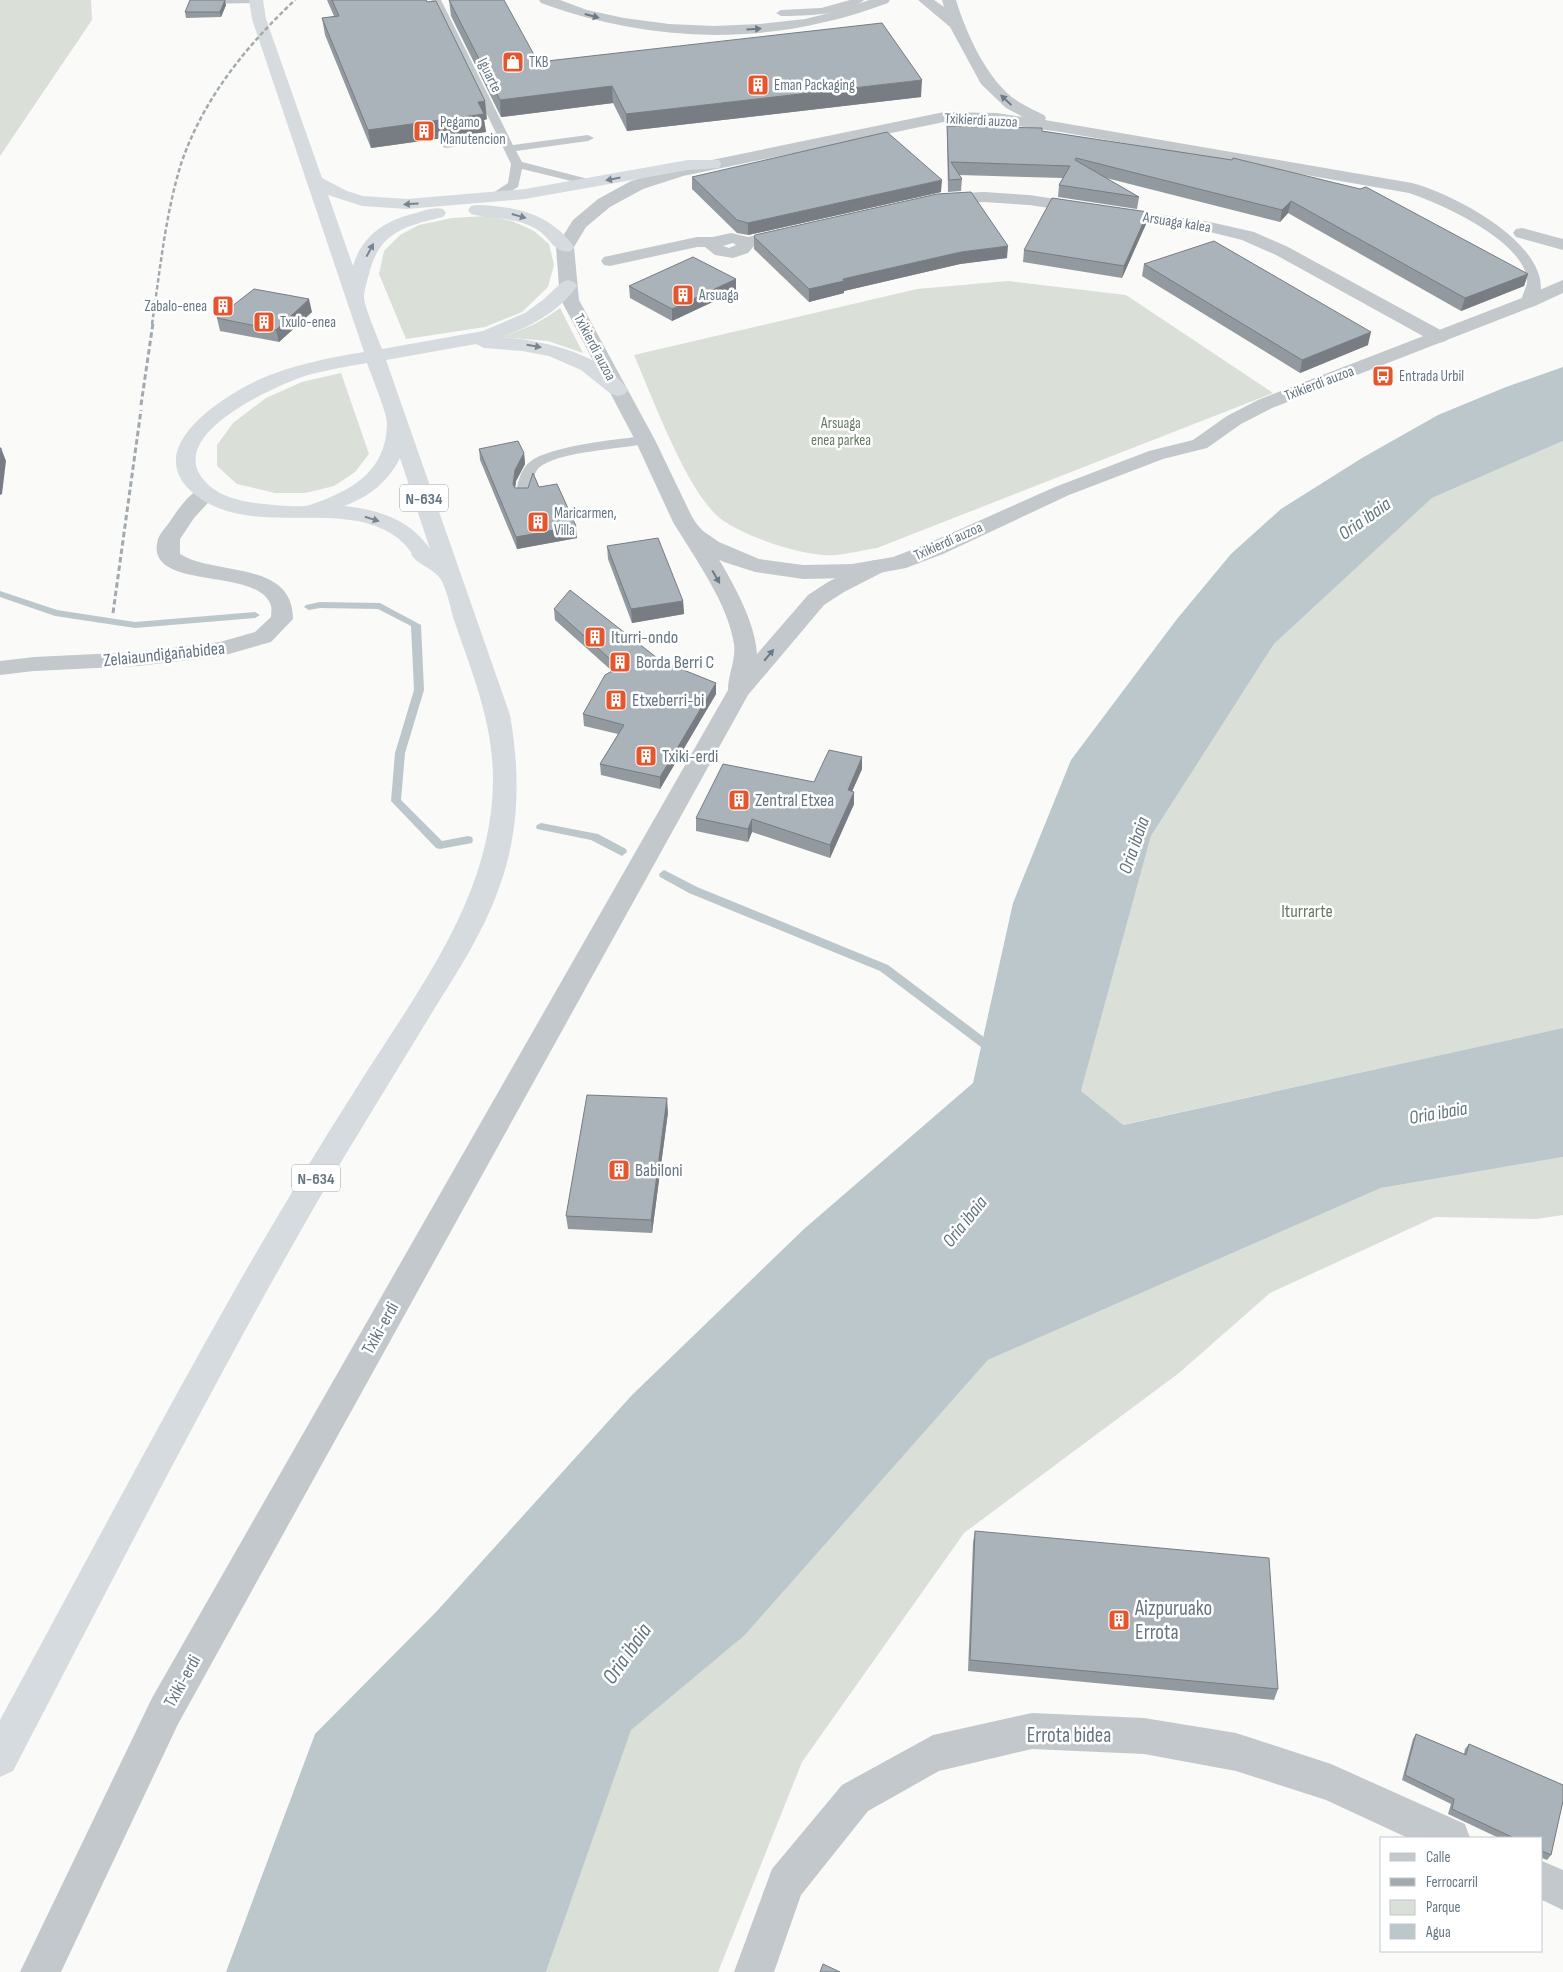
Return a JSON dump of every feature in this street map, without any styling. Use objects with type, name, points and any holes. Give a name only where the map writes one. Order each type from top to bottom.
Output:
[{"type":"highway","name":"N-634","points":[[0,1758],[204,1372],[292,1217],[455,951],[486,886],[497,854],[504,813],[506,765],[498,715],[274,63],[256,0]]},
{"type":"highway","points":[[315,181],[346,197],[376,204],[407,204],[494,197],[592,184],[688,165],[713,164]]},
{"type":"highway","points":[[355,296],[367,253],[372,244],[391,229],[427,215],[467,210],[514,214],[539,223],[549,229],[561,240],[565,248]]},
{"type":"highway","points":[[451,575],[423,554],[413,540],[393,526],[371,518],[344,513],[247,509],[224,502],[206,493],[195,484],[189,474],[186,452],[191,440],[200,429],[231,402],[274,380],[323,366],[468,341],[497,333],[523,323],[550,306],[568,286]]},
{"type":"highway","points":[[468,341],[526,344],[561,352],[591,368],[618,390]]},
{"type":"highway","points":[[307,511],[341,500],[369,484],[379,475],[391,456],[398,421]]},
{"type":"street","points":[[546,0],[570,10],[608,20],[657,27],[707,30],[755,29],[822,20],[852,12],[883,0]]},
{"type":"street","points":[[925,0],[956,24]]},
{"type":"street","points":[[949,0],[956,24],[986,81],[1022,112],[1061,127]]},
{"type":"street","points":[[944,117],[972,100],[986,81]]},
{"type":"street","name":"Txikierdi auzoa","points":[[1530,301],[1541,295],[1548,287],[1552,278],[1552,265],[1535,242],[1522,233],[1474,208],[1442,196],[1412,188],[1061,127],[996,118],[944,117],[713,164],[658,178],[620,194],[590,213],[571,236],[565,248],[570,300],[645,440],[684,522],[695,536],[711,547],[755,565],[803,572],[836,572],[875,567],[898,563],[936,549],[1062,491],[1156,455],[1200,444],[1234,420],[1265,404],[1530,301],[1563,286]]},
{"type":"street","name":"Arsuaga kalea","points":[[926,202],[984,197],[1029,200],[1210,227],[1248,236],[1282,251],[1439,336]]},
{"type":"street","points":[[610,261],[698,242],[716,242],[728,238],[737,239],[745,243],[810,228]]},
{"type":"street","name":"Txikierdi auzoa","points":[[1522,233],[1563,244]]},
{"type":"street","name":"Zelaiaundigañabidea","points":[[0,668],[34,664],[138,659],[222,650],[262,637],[282,620],[282,605],[270,589],[251,579],[185,567],[169,556],[169,539],[186,514],[206,493]]},
{"type":"street","points":[[684,522],[730,602],[745,639],[746,658],[738,692]]},
{"type":"street","points":[[738,692],[816,600],[836,587],[875,567]]},
{"type":"street","name":"Txiki-erdi","points":[[40,1972],[164,1712],[738,692]]},
{"type":"street","name":"Errota bidea","points":[[754,1972],[786,1883],[855,1798],[933,1754],[1032,1731],[1144,1736],[1236,1752],[1332,1782],[1449,1837]]},
{"type":"street","points":[[1543,1880],[1563,1890]]},
{"type":"lane","points":[[193,1],[256,0]]},
{"type":"lane","name":"Iguarte","points":[[436,0],[517,164]]},
{"type":"lane","points":[[781,14],[809,14],[844,7],[859,0]]},
{"type":"lane","points":[[448,145],[502,135]]},
{"type":"lane","points":[[509,149],[588,138]]},
{"type":"lane","points":[[494,197],[514,185],[517,164],[592,184]]},
{"type":"lane","points":[[523,496],[525,478],[536,463],[566,453],[645,440]]},
{"type":"green space","points":[[0,0],[91,0],[92,20],[0,156]]},
{"type":"green space","points":[[486,216],[512,221],[534,231],[549,244],[554,265],[548,287],[522,312],[485,327],[406,339],[379,274],[384,251],[400,235],[419,225],[452,218]]},
{"type":"green space","name":"Arsuaga enea parkea","points":[[1008,281],[1126,295],[1273,393],[877,548],[823,555],[793,550],[745,533],[721,519],[708,506],[683,466],[660,418],[634,355],[917,289]]},
{"type":"green space","points":[[560,308],[583,353],[548,341],[501,337],[532,325]]},
{"type":"green space","points":[[341,373],[369,454],[355,472],[334,486],[305,493],[275,493],[237,484],[217,466],[217,445],[233,423],[266,398],[302,382]]},
{"type":"green space","name":"Iturrarte","points":[[1563,441],[1563,1028],[1122,1125],[1081,1091],[1151,836],[1274,644],[1432,498]]},
{"type":"green space","points":[[1563,1157],[1563,1215],[1536,1219],[1435,1217],[1270,1293],[1179,1373],[964,1533],[802,1762],[718,1972],[546,1972],[631,1729],[745,1635],[988,1360],[1381,1188]]},
{"type":"water","name":"Oria ibaia","points":[[1563,367],[1563,441],[1432,498],[1274,644],[1151,836],[1081,1091],[1123,1125],[1563,1028],[1563,1157],[1381,1188],[988,1360],[745,1635],[631,1730],[546,1972],[226,1972],[315,1734],[437,1611],[632,1395],[804,1229],[973,1083],[1013,903],[1071,760],[1177,619],[1231,554],[1281,509],[1362,458],[1438,415],[1506,387]]},
{"type":"building","points":[[190,0],[225,0],[220,12],[185,12]]},
{"type":"building","points":[[332,0],[436,1],[485,101],[478,102],[484,114],[368,130],[322,18],[339,16]]},
{"type":"building","points":[[449,0],[504,0],[538,62],[882,23],[922,80],[626,114],[612,86],[500,100]]},
{"type":"building","points":[[947,126],[1042,128],[1042,131],[1232,160],[1233,158],[1360,189],[1366,187],[1528,274],[1465,298],[1291,201],[1282,210],[1076,158],[1075,160],[1139,197],[1059,185],[1070,166],[951,162],[962,179],[949,180]]},
{"type":"building","points":[[887,132],[942,180],[748,223],[737,220],[692,177]]},
{"type":"building","points":[[971,192],[1008,246],[961,252],[843,279],[844,281],[809,289],[754,237],[755,235],[937,194]]},
{"type":"building","points":[[1052,198],[1148,212],[1124,266],[1024,250]]},
{"type":"building","points":[[1214,241],[1371,332],[1302,360],[1144,264]]},
{"type":"building","points":[[693,257],[736,279],[672,309],[629,286]]},
{"type":"building","points":[[254,289],[309,299],[276,330],[217,318]]},
{"type":"building","points":[[518,441],[524,453],[515,470],[513,484],[515,488],[528,488],[533,473],[539,487],[557,484],[576,526],[516,537],[479,449]]},
{"type":"building","points":[[658,538],[683,601],[631,609],[607,546]]},
{"type":"building","points":[[570,590],[661,661],[716,683],[660,777],[600,764],[624,725],[583,714],[605,675],[619,667],[554,609]]},
{"type":"building","points":[[829,750],[862,757],[848,790],[854,792],[830,845],[752,819],[748,829],[696,818],[723,764],[814,782]]},
{"type":"building","name":"Babiloni","points":[[587,1095],[667,1098],[651,1220],[566,1216]]},
{"type":"building","name":"Aizpuruako Errota","points":[[975,1531],[1269,1558],[1278,1689],[970,1660]]},
{"type":"building","points":[[1416,1734],[1466,1755],[1469,1744],[1563,1785],[1563,1801],[1551,1855],[1543,1851],[1543,1837],[1512,1837],[1452,1809],[1454,1799],[1405,1775]]},
{"type":"building","points":[[823,1964],[840,1972],[820,1972]]},
{"type":"waterway","points":[[0,594],[55,613],[135,625],[255,615]]},
{"type":"waterway","points":[[309,607],[320,605],[380,606],[416,625],[419,690],[400,753],[396,801],[440,845],[468,840]]},
{"type":"waterway","points":[[541,827],[594,837],[622,852]]},
{"type":"waterway","points":[[664,874],[693,890],[884,968],[993,1050]]},
{"type":"railway","points":[[152,324],[171,203],[181,164],[190,140],[201,117],[228,75],[243,55],[295,0]]},
{"type":"railway","points":[[141,405],[153,323]]},
{"type":"railway","points":[[113,613],[141,410]]},
{"type":"place","name":"TKB","points":[[513,62]]},
{"type":"place","name":"Eman Packaging","points":[[758,85]]},
{"type":"place","name":"Pegamo Manutencion","points":[[424,131]]},
{"type":"place","name":"Arsuaga","points":[[683,295]]},
{"type":"place","name":"Zabalo-enea","points":[[223,306]]},
{"type":"place","name":"Txulo-enea","points":[[264,322]]},
{"type":"place","name":"Entrada Urbil","points":[[1383,376]]},
{"type":"place","name":"Maricarmen, Villa","points":[[538,522]]},
{"type":"place","name":"Iturri-ondo","points":[[595,637]]},
{"type":"place","name":"Borda Berri C","points":[[620,662]]},
{"type":"place","name":"Etxeberri-bi","points":[[616,700]]},
{"type":"place","name":"Txiki-erdi","points":[[646,756]]},
{"type":"place","name":"Zentral Etxea","points":[[739,800]]},
{"type":"place","name":"Babiloni","points":[[619,1170]]},
{"type":"place","name":"Aizpuruako Errota","points":[[1119,1620]]}]
